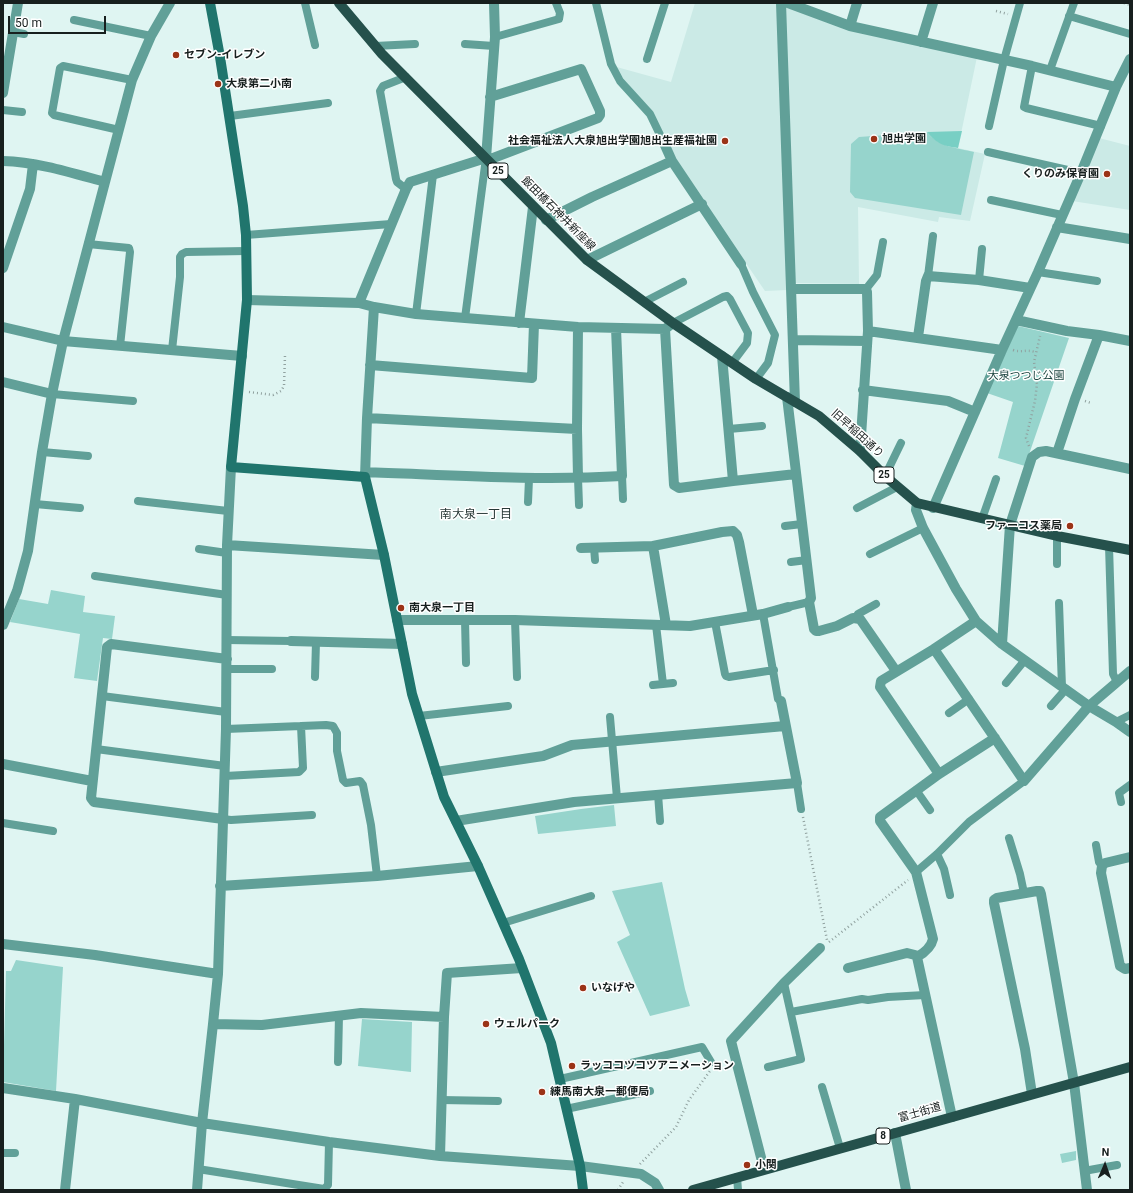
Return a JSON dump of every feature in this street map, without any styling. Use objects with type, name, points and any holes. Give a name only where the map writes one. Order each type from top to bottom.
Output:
[{"type":"main road","name":"飯田橋石神井新座線","points":[[339,3],[375,46],[587,260],[673,323]]},
{"type":"main road","name":"旧早稲田通り","points":[[673,323],[756,379],[819,416],[860,451],[897,487],[917,503],[932,508],[1057,536],[1130,550]]},
{"type":"main road","name":"富士街道","points":[[693,1190],[1130,1067]]},
{"type":"street","points":[[3,93],[19,33],[18,3]]},
{"type":"street","points":[[3,625],[17,591],[28,551],[42,452],[63,341],[132,80],[151,36],[170,3]]},
{"type":"street","points":[[197,1190],[202,1123],[214,1024],[218,974],[225,776],[228,511],[247,300],[246,235],[243,206],[230,116],[210,3]]},
{"type":"street","points":[[487,159],[490,97],[495,42],[494,3]]},
{"type":"street","points":[[781,3],[793,340],[791,399],[796,474],[811,598],[809,602],[814,629],[816,631],[837,626],[856,617],[860,619],[896,671]]},
{"type":"street","points":[[788,3],[850,26],[1050,70],[1116,87]]},
{"type":"street","points":[[850,26],[856,3]]},
{"type":"street","points":[[921,42],[933,3]]},
{"type":"street","points":[[932,508],[1058,227],[1116,87],[1129,63]]},
{"type":"street","points":[[359,303],[410,182],[487,159],[598,118],[600,115],[600,111],[581,68],[490,97]]},
{"type":"street","points":[[663,141],[672,161],[741,264]]},
{"type":"street","points":[[3,161],[33,164],[105,182]]},
{"type":"street","points":[[546,220],[592,197],[672,161]]},
{"type":"street","points":[[3,268],[30,189],[33,164]]},
{"type":"street","points":[[587,260],[702,204]]},
{"type":"street","points":[[519,323],[533,207]]},
{"type":"street","points":[[1058,227],[1130,239]]},
{"type":"street","points":[[918,337],[928,276],[979,280],[1030,288]]},
{"type":"street","points":[[791,288],[866,289],[867,336],[860,451]]},
{"type":"street","points":[[247,300],[359,303],[416,314],[578,327],[665,329],[673,323]]},
{"type":"street","points":[[374,307],[365,475],[384,555],[412,694],[444,797],[478,866],[522,968],[550,1043],[560,1079],[584,1190]]},
{"type":"street","points":[[1016,320],[1067,331],[1130,341]]},
{"type":"street","points":[[370,365],[532,378],[534,324]]},
{"type":"street","points":[[3,327],[63,341],[242,356]]},
{"type":"street","points":[[578,327],[578,478]]},
{"type":"street","points":[[231,467],[365,475],[529,478],[622,476],[616,328]]},
{"type":"street","points":[[665,329],[674,485],[679,488],[796,474]]},
{"type":"street","points":[[1057,453],[1099,335]]},
{"type":"street","points":[[793,340],[867,336],[918,337],[1003,348]]},
{"type":"street","points":[[722,356],[733,481]]},
{"type":"street","points":[[3,382],[52,394]]},
{"type":"street","points":[[864,390],[948,401],[975,412]]},
{"type":"street","points":[[367,418],[577,429]]},
{"type":"street","points":[[1002,644],[1010,525],[1032,457],[1042,451],[1130,469]]},
{"type":"street","points":[[917,503],[916,510],[923,528],[956,589],[976,621],[1002,644],[1089,706],[1130,732]]},
{"type":"street","points":[[581,548],[653,546],[722,532],[733,532],[737,535],[758,615]]},
{"type":"street","points":[[653,546],[661,625]]},
{"type":"street","points":[[227,549],[384,555]]},
{"type":"street","points":[[397,620],[515,620],[690,626],[758,615],[788,607]]},
{"type":"street","points":[[938,774],[880,687],[880,681],[934,649],[976,621]]},
{"type":"street","points":[[291,641],[402,644]]},
{"type":"street","points":[[223,819],[94,802],[91,798],[107,647],[111,644],[227,659]]},
{"type":"street","points":[[934,649],[970,699],[1024,781],[1089,706],[1130,671]]},
{"type":"street","points":[[456,821],[574,802],[797,783],[781,701]]},
{"type":"street","points":[[436,772],[542,756],[572,745],[785,726]]},
{"type":"street","points":[[917,957],[926,952],[933,939],[916,872],[880,821],[880,817],[938,774],[995,738]]},
{"type":"street","points":[[3,764],[92,781]]},
{"type":"street","points":[[1130,856],[1105,863],[1102,866],[1101,872],[1120,966],[1125,969],[1130,968]]},
{"type":"street","points":[[220,886],[377,876],[478,866]]},
{"type":"street","points":[[1032,1094],[1026,1053],[994,900],[997,898],[1040,891],[1074,1083],[1087,1190]]},
{"type":"street","points":[[3,944],[218,974]]},
{"type":"street","points":[[764,1169],[730,1042],[784,983],[824,945]]},
{"type":"street","points":[[848,968],[907,953],[916,955],[952,1117]]},
{"type":"street","points":[[440,1156],[444,1017],[447,973],[522,968]]},
{"type":"street","points":[[214,1024],[262,1025],[361,1013],[444,1017]]},
{"type":"street","points":[[3,1088],[75,1099],[202,1123],[329,1142],[440,1156],[580,1166],[641,1174],[655,1183],[659,1190]]},
{"type":"street","points":[[65,1190],[75,1099]]},
{"type":"street","points":[[895,1133],[906,1190]]},
{"type":"lane","points":[[306,3],[315,46]]},
{"type":"lane","points":[[465,44],[495,42],[559,19],[560,13],[556,3]]},
{"type":"lane","points":[[596,3],[611,64],[620,81],[650,114],[663,141]]},
{"type":"lane","points":[[647,59],[665,3]]},
{"type":"lane","points":[[989,126],[1004,60],[1020,3]]},
{"type":"lane","points":[[1050,70],[1074,3]]},
{"type":"lane","points":[[1069,16],[1130,34]]},
{"type":"lane","points":[[74,20],[151,36]]},
{"type":"lane","points":[[375,46],[415,44]]},
{"type":"lane","points":[[119,130],[54,115],[52,113],[60,68],[63,66],[132,80]]},
{"type":"lane","points":[[1032,66],[1024,107],[1101,126]]},
{"type":"lane","points":[[406,77],[384,86],[380,91],[396,179],[397,182],[406,189]]},
{"type":"lane","points":[[230,116],[328,103]]},
{"type":"lane","points":[[3,110],[22,112]]},
{"type":"lane","points":[[988,152],[1081,173]]},
{"type":"lane","points":[[465,318],[487,159]]},
{"type":"lane","points":[[416,314],[433,174]]},
{"type":"lane","points":[[991,200],[1062,216]]},
{"type":"lane","points":[[246,235],[391,224]]},
{"type":"lane","points":[[928,276],[933,236]]},
{"type":"lane","points":[[866,289],[877,275],[883,242]]},
{"type":"lane","points":[[88,244],[129,248],[130,252],[120,346]]},
{"type":"lane","points":[[979,280],[982,249]]},
{"type":"lane","points":[[172,350],[180,277],[180,257],[182,254],[186,252],[246,251]]},
{"type":"lane","points":[[741,264],[776,335],[768,363],[756,379]]},
{"type":"lane","points":[[1038,272],[1098,281]]},
{"type":"lane","points":[[644,302],[683,282]]},
{"type":"lane","points":[[673,323],[727,296],[748,333],[747,343],[732,363]]},
{"type":"lane","points":[[52,394],[133,401]]},
{"type":"lane","points":[[729,429],[762,426]]},
{"type":"lane","points":[[885,476],[901,443]]},
{"type":"lane","points":[[42,452],[88,456]]},
{"type":"lane","points":[[622,476],[623,500]]},
{"type":"lane","points":[[528,502],[529,478]]},
{"type":"lane","points":[[578,478],[578,505]]},
{"type":"lane","points":[[982,519],[996,479]]},
{"type":"lane","points":[[857,508],[897,487]]},
{"type":"lane","points":[[138,501],[228,511]]},
{"type":"lane","points":[[35,504],[80,508]]},
{"type":"lane","points":[[785,526],[802,524]]},
{"type":"lane","points":[[870,554],[923,528]]},
{"type":"lane","points":[[1057,536],[1057,564]]},
{"type":"lane","points":[[1109,546],[1113,674],[1117,682]]},
{"type":"lane","points":[[594,547],[595,560]]},
{"type":"lane","points":[[199,549],[227,549]]},
{"type":"lane","points":[[791,562],[807,560]]},
{"type":"lane","points":[[95,576],[227,596]]},
{"type":"lane","points":[[788,607],[809,602]]},
{"type":"lane","points":[[1052,706],[1064,688],[1059,603]]},
{"type":"lane","points":[[856,617],[858,614],[876,604]]},
{"type":"lane","points":[[758,615],[774,670],[778,699],[781,701]]},
{"type":"lane","points":[[465,620],[466,663]]},
{"type":"lane","points":[[515,620],[517,677]]},
{"type":"lane","points":[[715,622],[726,676],[729,677],[774,670]]},
{"type":"lane","points":[[661,625],[663,684]]},
{"type":"lane","points":[[227,640],[291,641]]},
{"type":"lane","points":[[315,677],[316,642]]},
{"type":"lane","points":[[1006,683],[1025,660]]},
{"type":"lane","points":[[227,669],[272,669]]},
{"type":"lane","points":[[653,685],[673,683]]},
{"type":"lane","points":[[102,696],[226,712]]},
{"type":"lane","points":[[949,713],[970,699]]},
{"type":"lane","points":[[419,716],[508,706]]},
{"type":"lane","points":[[1116,722],[1130,715]]},
{"type":"lane","points":[[610,717],[617,798]]},
{"type":"lane","points":[[225,776],[302,771],[301,726]]},
{"type":"lane","points":[[226,729],[333,726],[337,730],[338,735],[337,751],[343,780],[346,783],[360,781],[363,784],[371,825],[377,876]]},
{"type":"lane","points":[[96,749],[225,766]]},
{"type":"lane","points":[[916,872],[937,854],[969,822],[1024,781]]},
{"type":"lane","points":[[797,783],[802,809]]},
{"type":"lane","points":[[1121,802],[1118,793],[1130,785]]},
{"type":"lane","points":[[916,790],[930,810]]},
{"type":"lane","points":[[658,794],[660,821]]},
{"type":"lane","points":[[223,819],[231,820],[312,815]]},
{"type":"lane","points":[[3,822],[53,831]]},
{"type":"lane","points":[[1009,838],[1024,893]]},
{"type":"lane","points":[[1096,845],[1099,862],[1102,866]]},
{"type":"lane","points":[[937,854],[944,869],[950,895]]},
{"type":"lane","points":[[503,924],[591,896]]},
{"type":"lane","points":[[768,1067],[801,1059],[784,983]]},
{"type":"lane","points":[[791,1012],[862,999],[868,1000],[925,994]]},
{"type":"lane","points":[[338,1062],[339,1015]]},
{"type":"lane","points":[[560,1079],[702,1047],[711,1065]]},
{"type":"lane","points":[[822,1087],[840,1148]]},
{"type":"lane","points":[[566,1109],[650,1091]]},
{"type":"lane","points":[[441,1100],[498,1101]]},
{"type":"lane","points":[[198,1169],[324,1189],[328,1185],[329,1142]]},
{"type":"lane","points":[[3,1153],[15,1153]]},
{"type":"lane","points":[[1084,1172],[1117,1165]]},
{"type":"lane","points":[[737,1177],[738,1190]]},
{"type":"path","points":[[1124,3],[1130,5]]},
{"type":"path","points":[[1035,454],[1028,446],[1026,438],[1035,401],[1035,352],[1043,326]]},
{"type":"path","points":[[1003,348],[1021,352],[1029,350],[1035,352]]},
{"type":"path","points":[[238,391],[273,395],[281,392],[284,386],[285,354]]},
{"type":"path","points":[[802,809],[824,945],[916,872]]},
{"type":"path","points":[[618,1190],[626,1176],[632,1173],[676,1127],[689,1100],[711,1065]]},
{"type":"shaded area","name":"社会福祉法人大泉旭出学園旭出生産福祉園","points":[[695,3],[778,3],[787,290],[765,291],[680,167],[654,115],[613,66],[671,82]]},
{"type":"shaded area","name":"旭出学園","points":[[783,5],[977,57],[958,148],[985,154],[970,221],[939,217],[938,222],[858,207],[859,284],[794,283]]},
{"type":"shaded area","name":"くりのみ保育園","points":[[1099,138],[1130,146],[1130,210],[1072,201]]},
{"type":"green space","points":[[962,131],[958,148],[941,144],[927,132]]},
{"type":"green space","points":[[927,132],[931,137],[942,144],[974,152],[961,215],[855,198],[850,192],[851,144],[859,137]]},
{"type":"green space","name":"大泉つつじ公園","points":[[1018,326],[1069,338],[1025,466],[998,458],[1013,402],[987,393]]},
{"type":"green space","points":[[51,590],[85,596],[83,612],[115,616],[112,639],[103,638],[97,681],[74,678],[80,634],[10,622],[19,599],[48,604]]},
{"type":"green space","points":[[614,805],[616,826],[538,834],[535,816]]},
{"type":"green space","points":[[662,882],[690,1006],[650,1016],[617,942],[630,935],[612,891]]},
{"type":"green space","points":[[16,960],[63,967],[56,1091],[3,1082],[6,971],[11,971]]},
{"type":"green space","points":[[362,1019],[412,1022],[411,1072],[358,1066]]},
{"type":"green space","points":[[1076,1151],[1076,1160],[1062,1163],[1060,1154]]},
{"type":"place","name":"セブン-イレブン","points":[[176,55]]},
{"type":"place","name":"大泉第二小南","points":[[218,84]]},
{"type":"place","name":"旭出学園","points":[[874,139]]},
{"type":"place","name":"社会福祉法人大泉旭出学園旭出生産福祉園","points":[[725,141]]},
{"type":"place","name":"くりのみ保育園","points":[[1107,174]]},
{"type":"place","name":"ファーコス薬局","points":[[1070,526]]},
{"type":"place","name":"南大泉一丁目","points":[[401,608]]},
{"type":"place","name":"いなげや","points":[[583,988]]},
{"type":"place","name":"ウェルパーク","points":[[486,1024]]},
{"type":"place","name":"ラッココツコツアニメーション","points":[[572,1066]]},
{"type":"place","name":"練馬南大泉一郵便局","points":[[542,1092]]},
{"type":"place","name":"小関","points":[[747,1165]]},
{"type":"district","name":"南大泉一丁目","points":[[476,515]]}]
